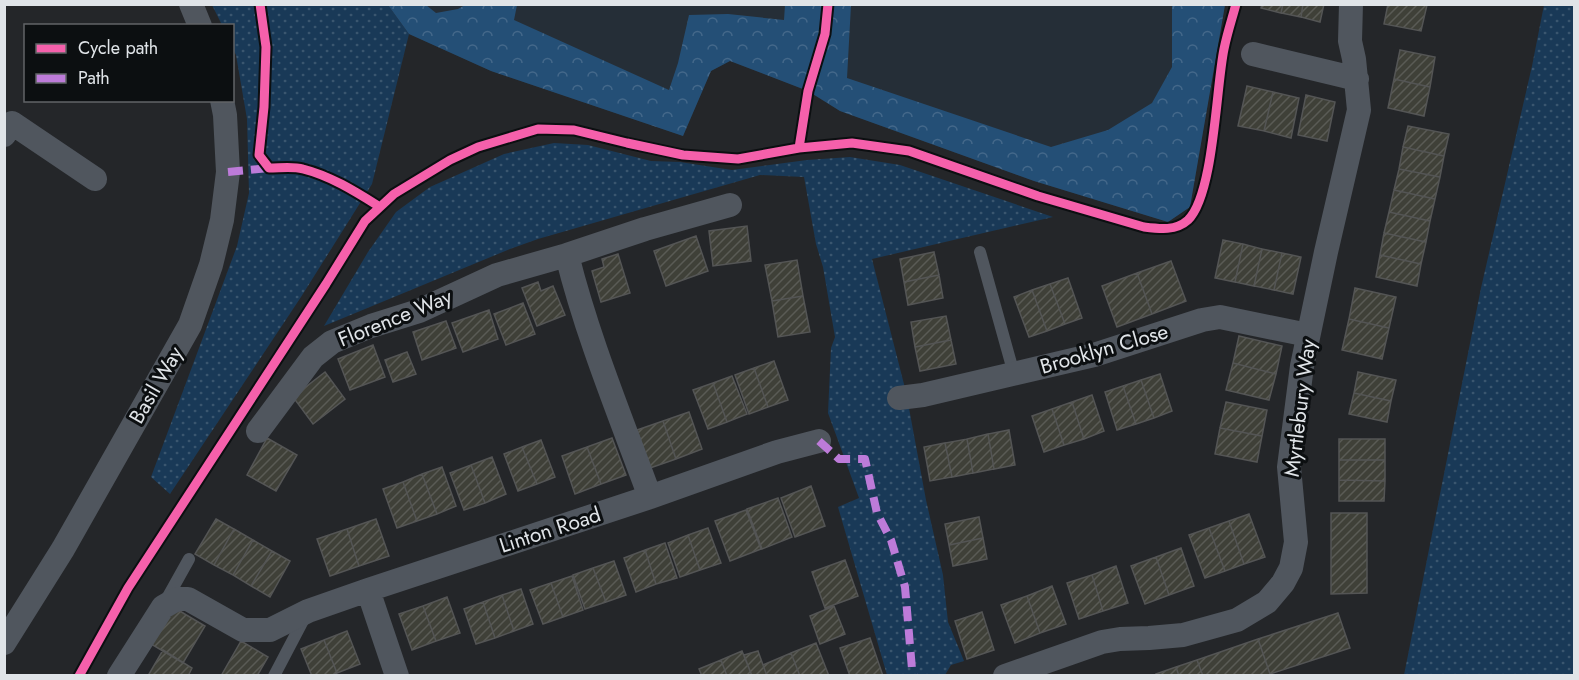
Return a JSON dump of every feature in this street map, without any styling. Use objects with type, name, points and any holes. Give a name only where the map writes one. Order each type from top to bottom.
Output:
[{"type":"street","points":[[191,4],[199,24]]},
{"type":"street","name":"Myrtlebury Way","points":[[1005,675],[1102,642],[1183,635],[1221,626],[1237,620],[1268,602],[1291,568],[1296,542],[1290,467],[1302,366],[1359,110],[1357,80],[1350,41],[1350,4]]},
{"type":"street","points":[[1253,54],[1357,80]]},
{"type":"street","name":"Basil Way","points":[[4,643],[63,549],[190,325],[212,265],[222,220],[228,172],[222,102]]},
{"type":"street","points":[[8,129],[95,179]]},
{"type":"street","name":"Florence Way","points":[[258,431],[313,357],[332,342],[371,326],[419,311],[498,275],[645,229],[730,206]]},
{"type":"street","points":[[567,255],[586,320],[650,497]]},
{"type":"street","name":"Brooklyn Close","points":[[898,398],[923,395],[1094,355],[1202,320],[1220,317],[1308,335]]},
{"type":"street","name":"Linton Road","points":[[163,607],[177,599],[188,599],[243,630],[270,630],[308,611],[368,590],[650,497],[777,452],[819,441]]},
{"type":"street","points":[[368,590],[397,675]]},
{"type":"street","points":[[119,675],[163,607]]},
{"type":"lane","points":[[980,252],[1014,374]]},
{"type":"lane","points":[[163,607],[189,559]]},
{"type":"lane","points":[[274,675],[308,611]]},
{"type":"shaded area","points":[[212,5],[388,5],[409,34],[372,184],[301,297],[170,494],[151,477],[237,246],[249,193],[247,119],[234,51],[234,24],[222,24]]},
{"type":"shaded area","points":[[388,5],[1225,5],[1190,207],[1168,222],[1034,181],[840,111],[808,91],[730,61],[711,71],[683,136],[491,71],[409,34]]},
{"type":"shaded area","points":[[1544,5],[1574,5],[1574,674],[1565,676],[1404,675],[1481,288]]},
{"type":"shaded area","points":[[554,143],[588,145],[651,161],[680,162],[732,170],[850,157],[900,165],[1053,217],[872,259],[906,392],[943,575],[948,622],[964,661],[951,665],[945,675],[887,675],[838,507],[859,498],[828,413],[831,348],[835,337],[804,177],[760,175],[538,239],[324,326],[368,252],[396,212],[430,187],[504,154]]},
{"type":"green space","points":[[388,5],[426,5],[436,13],[458,9],[465,5],[517,5],[514,20],[669,90],[689,15],[728,14],[784,20],[785,5],[851,5],[847,78],[1051,147],[1108,130],[1152,103],[1172,67],[1172,5],[1225,5],[1190,207],[1168,222],[1034,181],[840,111],[808,91],[730,61],[711,71],[683,136],[491,71],[409,34]]},
{"type":"building","points":[[1262,4],[1283,4],[1281,13],[1261,8]]},
{"type":"building","points":[[1283,4],[1303,4],[1301,17],[1281,13]]},
{"type":"building","points":[[1303,4],[1324,4],[1320,22],[1301,17]]},
{"type":"building","points":[[1388,4],[1427,5],[1421,31],[1384,24]]},
{"type":"building","points":[[1400,50],[1435,57],[1430,87],[1394,79]]},
{"type":"building","points":[[1394,79],[1430,87],[1424,116],[1388,108]]},
{"type":"building","points":[[1247,86],[1273,92],[1264,131],[1238,126]]},
{"type":"building","points":[[1273,92],[1299,98],[1291,138],[1264,131]]},
{"type":"building","points":[[1306,95],[1335,102],[1327,141],[1298,135]]},
{"type":"building","points":[[1408,126],[1449,134],[1444,156],[1403,147]]},
{"type":"building","points":[[1403,147],[1444,156],[1440,177],[1399,169]]},
{"type":"building","points":[[1399,169],[1440,177],[1435,199],[1394,190]]},
{"type":"building","points":[[1394,190],[1435,199],[1430,221],[1389,212]]},
{"type":"building","points":[[1389,212],[1430,221],[1426,242],[1384,233]]},
{"type":"building","points":[[747,226],[751,261],[713,266],[709,231]]},
{"type":"building","points":[[1384,233],[1426,242],[1421,264],[1380,255]]},
{"type":"building","points":[[696,236],[708,271],[666,286],[654,251]]},
{"type":"building","points":[[1223,240],[1243,244],[1235,282],[1215,278]]},
{"type":"building","points":[[1243,244],[1262,249],[1254,286],[1235,282]]},
{"type":"building","points":[[1262,249],[1282,253],[1274,290],[1254,286]]},
{"type":"building","points":[[934,252],[939,275],[904,282],[900,259]]},
{"type":"building","points":[[1282,253],[1301,257],[1293,294],[1274,290]]},
{"type":"building","points":[[618,254],[630,293],[601,302],[592,271],[604,267],[602,259]]},
{"type":"building","points":[[1380,255],[1421,264],[1417,286],[1376,277]]},
{"type":"building","points":[[797,260],[803,296],[772,301],[765,265]]},
{"type":"building","points":[[1171,261],[1186,301],[1152,314],[1137,273]]},
{"type":"building","points":[[1137,273],[1152,314],[1117,327],[1102,286]]},
{"type":"building","points":[[939,275],[943,298],[908,305],[904,282]]},
{"type":"building","points":[[1068,278],[1082,318],[1065,324],[1050,284]]},
{"type":"building","points":[[538,282],[541,291],[553,286],[565,315],[537,326],[522,288]]},
{"type":"building","points":[[1050,284],[1065,324],[1047,331],[1032,290]]},
{"type":"building","points":[[1355,288],[1396,297],[1389,328],[1349,319]]},
{"type":"building","points":[[1032,290],[1047,331],[1029,337],[1014,297]]},
{"type":"building","points":[[803,296],[810,332],[778,337],[772,301]]},
{"type":"building","points":[[523,303],[535,334],[506,345],[494,314]]},
{"type":"building","points":[[489,310],[498,339],[463,352],[452,323]]},
{"type":"building","points":[[946,316],[951,340],[915,347],[911,322]]},
{"type":"building","points":[[1349,319],[1389,328],[1382,359],[1342,350]]},
{"type":"building","points":[[446,321],[456,348],[422,360],[413,332]]},
{"type":"building","points":[[1239,336],[1282,346],[1276,374],[1233,363]]},
{"type":"building","points":[[951,340],[956,364],[920,371],[915,347]]},
{"type":"building","points":[[373,345],[385,377],[350,390],[338,359]]},
{"type":"building","points":[[407,352],[416,374],[393,382],[385,360]]},
{"type":"building","points":[[774,361],[788,400],[768,407],[754,368]]},
{"type":"building","points":[[1233,363],[1276,374],[1269,400],[1226,390]]},
{"type":"building","points":[[754,368],[768,407],[749,414],[735,375]]},
{"type":"building","points":[[325,372],[345,399],[313,424],[293,397]]},
{"type":"building","points":[[1358,372],[1396,380],[1391,401],[1354,393]]},
{"type":"building","points":[[1160,374],[1172,411],[1154,418],[1141,380]]},
{"type":"building","points":[[732,376],[747,414],[727,422],[713,383]]},
{"type":"building","points":[[1141,380],[1154,418],[1136,424],[1123,386]]},
{"type":"building","points":[[713,383],[727,422],[708,429],[693,390]]},
{"type":"building","points":[[1123,386],[1136,424],[1117,430],[1105,392]]},
{"type":"building","points":[[1354,393],[1391,401],[1387,422],[1349,414]]},
{"type":"building","points":[[1092,395],[1104,431],[1084,439],[1072,402]]},
{"type":"building","points":[[1072,402],[1084,439],[1064,445],[1052,409]]},
{"type":"building","points":[[1226,402],[1267,410],[1262,436],[1220,428]]},
{"type":"building","points":[[1052,409],[1064,445],[1044,452],[1032,416]]},
{"type":"building","points":[[689,412],[702,449],[676,459],[663,421]]},
{"type":"building","points":[[663,421],[676,459],[650,468],[637,430]]},
{"type":"building","points":[[1220,428],[1262,436],[1257,462],[1215,454]]},
{"type":"building","points":[[1009,430],[1015,465],[994,469],[988,434]]},
{"type":"building","points":[[988,434],[994,469],[973,473],[967,439]]},
{"type":"building","points":[[267,438],[297,455],[276,491],[247,475]]},
{"type":"building","points":[[612,438],[626,475],[601,484],[587,447]]},
{"type":"building","points":[[967,439],[973,473],[952,477],[945,443]]},
{"type":"building","points":[[1339,439],[1385,439],[1385,460],[1339,460]]},
{"type":"building","points":[[541,440],[555,477],[537,484],[522,447]]},
{"type":"building","points":[[945,443],[952,477],[930,481],[924,447]]},
{"type":"building","points":[[522,447],[537,484],[518,491],[504,454]]},
{"type":"building","points":[[587,447],[601,484],[575,494],[562,456]]},
{"type":"building","points":[[492,457],[506,494],[485,503],[471,465]]},
{"type":"building","points":[[1339,460],[1385,460],[1385,481],[1339,480]]},
{"type":"building","points":[[471,465],[485,503],[464,510],[450,473]]},
{"type":"building","points":[[442,467],[456,506],[437,514],[422,474]]},
{"type":"building","points":[[422,474],[437,514],[417,521],[403,482]]},
{"type":"building","points":[[1339,480],[1385,481],[1384,501],[1339,501]]},
{"type":"building","points":[[403,482],[417,521],[397,528],[383,489]]},
{"type":"building","points":[[811,486],[825,526],[795,537],[781,498]]},
{"type":"building","points":[[778,498],[792,537],[762,549],[747,509]]},
{"type":"building","points":[[746,510],[761,549],[730,561],[715,521]]},
{"type":"building","points":[[1331,513],[1367,513],[1367,593],[1331,594]]},
{"type":"building","points":[[1249,514],[1265,557],[1244,564],[1229,521]]},
{"type":"building","points":[[979,517],[983,538],[949,545],[945,524]]},
{"type":"building","points":[[216,519],[234,529],[214,565],[195,554]]},
{"type":"building","points":[[376,519],[389,556],[359,566],[347,529]]},
{"type":"building","points":[[1229,521],[1244,564],[1225,571],[1209,528]]},
{"type":"building","points":[[708,528],[721,563],[700,570],[688,535]]},
{"type":"building","points":[[1209,528],[1225,571],[1205,578],[1189,535]]},
{"type":"building","points":[[234,529],[253,540],[233,575],[214,565]]},
{"type":"building","points":[[347,529],[359,566],[330,576],[317,539]]},
{"type":"building","points":[[688,535],[700,570],[680,577],[668,543]]},
{"type":"building","points":[[983,538],[987,559],[953,566],[949,545]]},
{"type":"building","points":[[253,540],[272,551],[251,586],[233,575]]},
{"type":"building","points":[[665,543],[677,578],[656,584],[645,550]]},
{"type":"building","points":[[1181,548],[1194,586],[1169,595],[1156,557]]},
{"type":"building","points":[[645,550],[656,584],[636,592],[624,558]]},
{"type":"building","points":[[272,551],[290,561],[270,597],[251,586]]},
{"type":"building","points":[[1156,557],[1169,595],[1145,604],[1131,566]]},
{"type":"building","points":[[845,560],[858,596],[825,608],[812,572]]},
{"type":"building","points":[[614,561],[626,595],[606,602],[593,568]]},
{"type":"building","points":[[1116,566],[1128,603],[1103,611],[1092,575]]},
{"type":"building","points":[[593,568],[606,602],[585,609],[573,575]]},
{"type":"building","points":[[1092,575],[1103,611],[1079,619],[1067,583]]},
{"type":"building","points":[[572,576],[583,610],[563,617],[551,583]]},
{"type":"building","points":[[551,583],[563,617],[543,624],[530,590]]},
{"type":"building","points":[[1052,586],[1066,624],[1040,633],[1027,596]]},
{"type":"building","points":[[521,589],[533,624],[514,631],[502,595]]},
{"type":"building","points":[[502,595],[514,631],[495,638],[483,602]]},
{"type":"building","points":[[1027,596],[1040,633],[1015,643],[1001,605]]},
{"type":"building","points":[[447,597],[460,633],[436,641],[423,606]]},
{"type":"building","points":[[483,602],[495,638],[476,644],[464,609]]},
{"type":"building","points":[[423,606],[436,641],[412,650],[399,614]]},
{"type":"building","points":[[834,606],[845,634],[820,644],[810,616]]},
{"type":"building","points":[[173,607],[205,626],[183,663],[151,644]]},
{"type":"building","points":[[982,612],[994,650],[967,659],[955,621]]},
{"type":"building","points":[[1338,613],[1350,648],[1270,674],[1258,639]]},
{"type":"building","points":[[347,631],[360,664],[337,673],[324,640]]},
{"type":"building","points":[[870,638],[883,676],[850,676],[840,648]]},
{"type":"building","points":[[1258,639],[1270,674],[1267,676],[1203,676],[1197,660]]},
{"type":"building","points":[[324,640],[337,673],[331,676],[312,676],[301,649]]},
{"type":"building","points":[[241,641],[268,657],[257,676],[221,676]]},
{"type":"building","points":[[816,643],[829,676],[800,676],[791,653]]},
{"type":"building","points":[[163,650],[192,668],[188,676],[152,676],[149,674]]},
{"type":"building","points":[[742,651],[752,676],[727,676],[721,660]]},
{"type":"building","points":[[758,651],[767,676],[752,676],[744,655]]},
{"type":"building","points":[[791,653],[800,676],[767,676],[763,665]]},
{"type":"building","points":[[721,660],[727,676],[702,676],[699,669]]},
{"type":"building","points":[[1197,660],[1203,676],[1179,676],[1176,667]]},
{"type":"building","points":[[1176,667],[1179,676],[1157,676],[1156,674]]},
{"type":"marked path","points":[[228,172],[269,168]]},
{"type":"marked path","points":[[819,441],[839,459],[865,459],[877,513],[891,540],[905,587],[914,676]]},
{"type":"cycle path","points":[[260,4],[266,47],[264,107],[259,155],[269,168],[295,168],[313,172],[343,185],[380,207]]},
{"type":"cycle path","points":[[799,148],[808,91],[825,34],[828,4]]},
{"type":"cycle path","points":[[79,676],[128,588],[365,221],[394,194],[450,160],[478,147],[538,129],[574,130],[683,155],[738,159],[799,148],[852,143],[909,151],[1038,196],[1144,227],[1173,228],[1188,220],[1197,207],[1203,188],[1213,139],[1224,49],[1236,4]]}]
